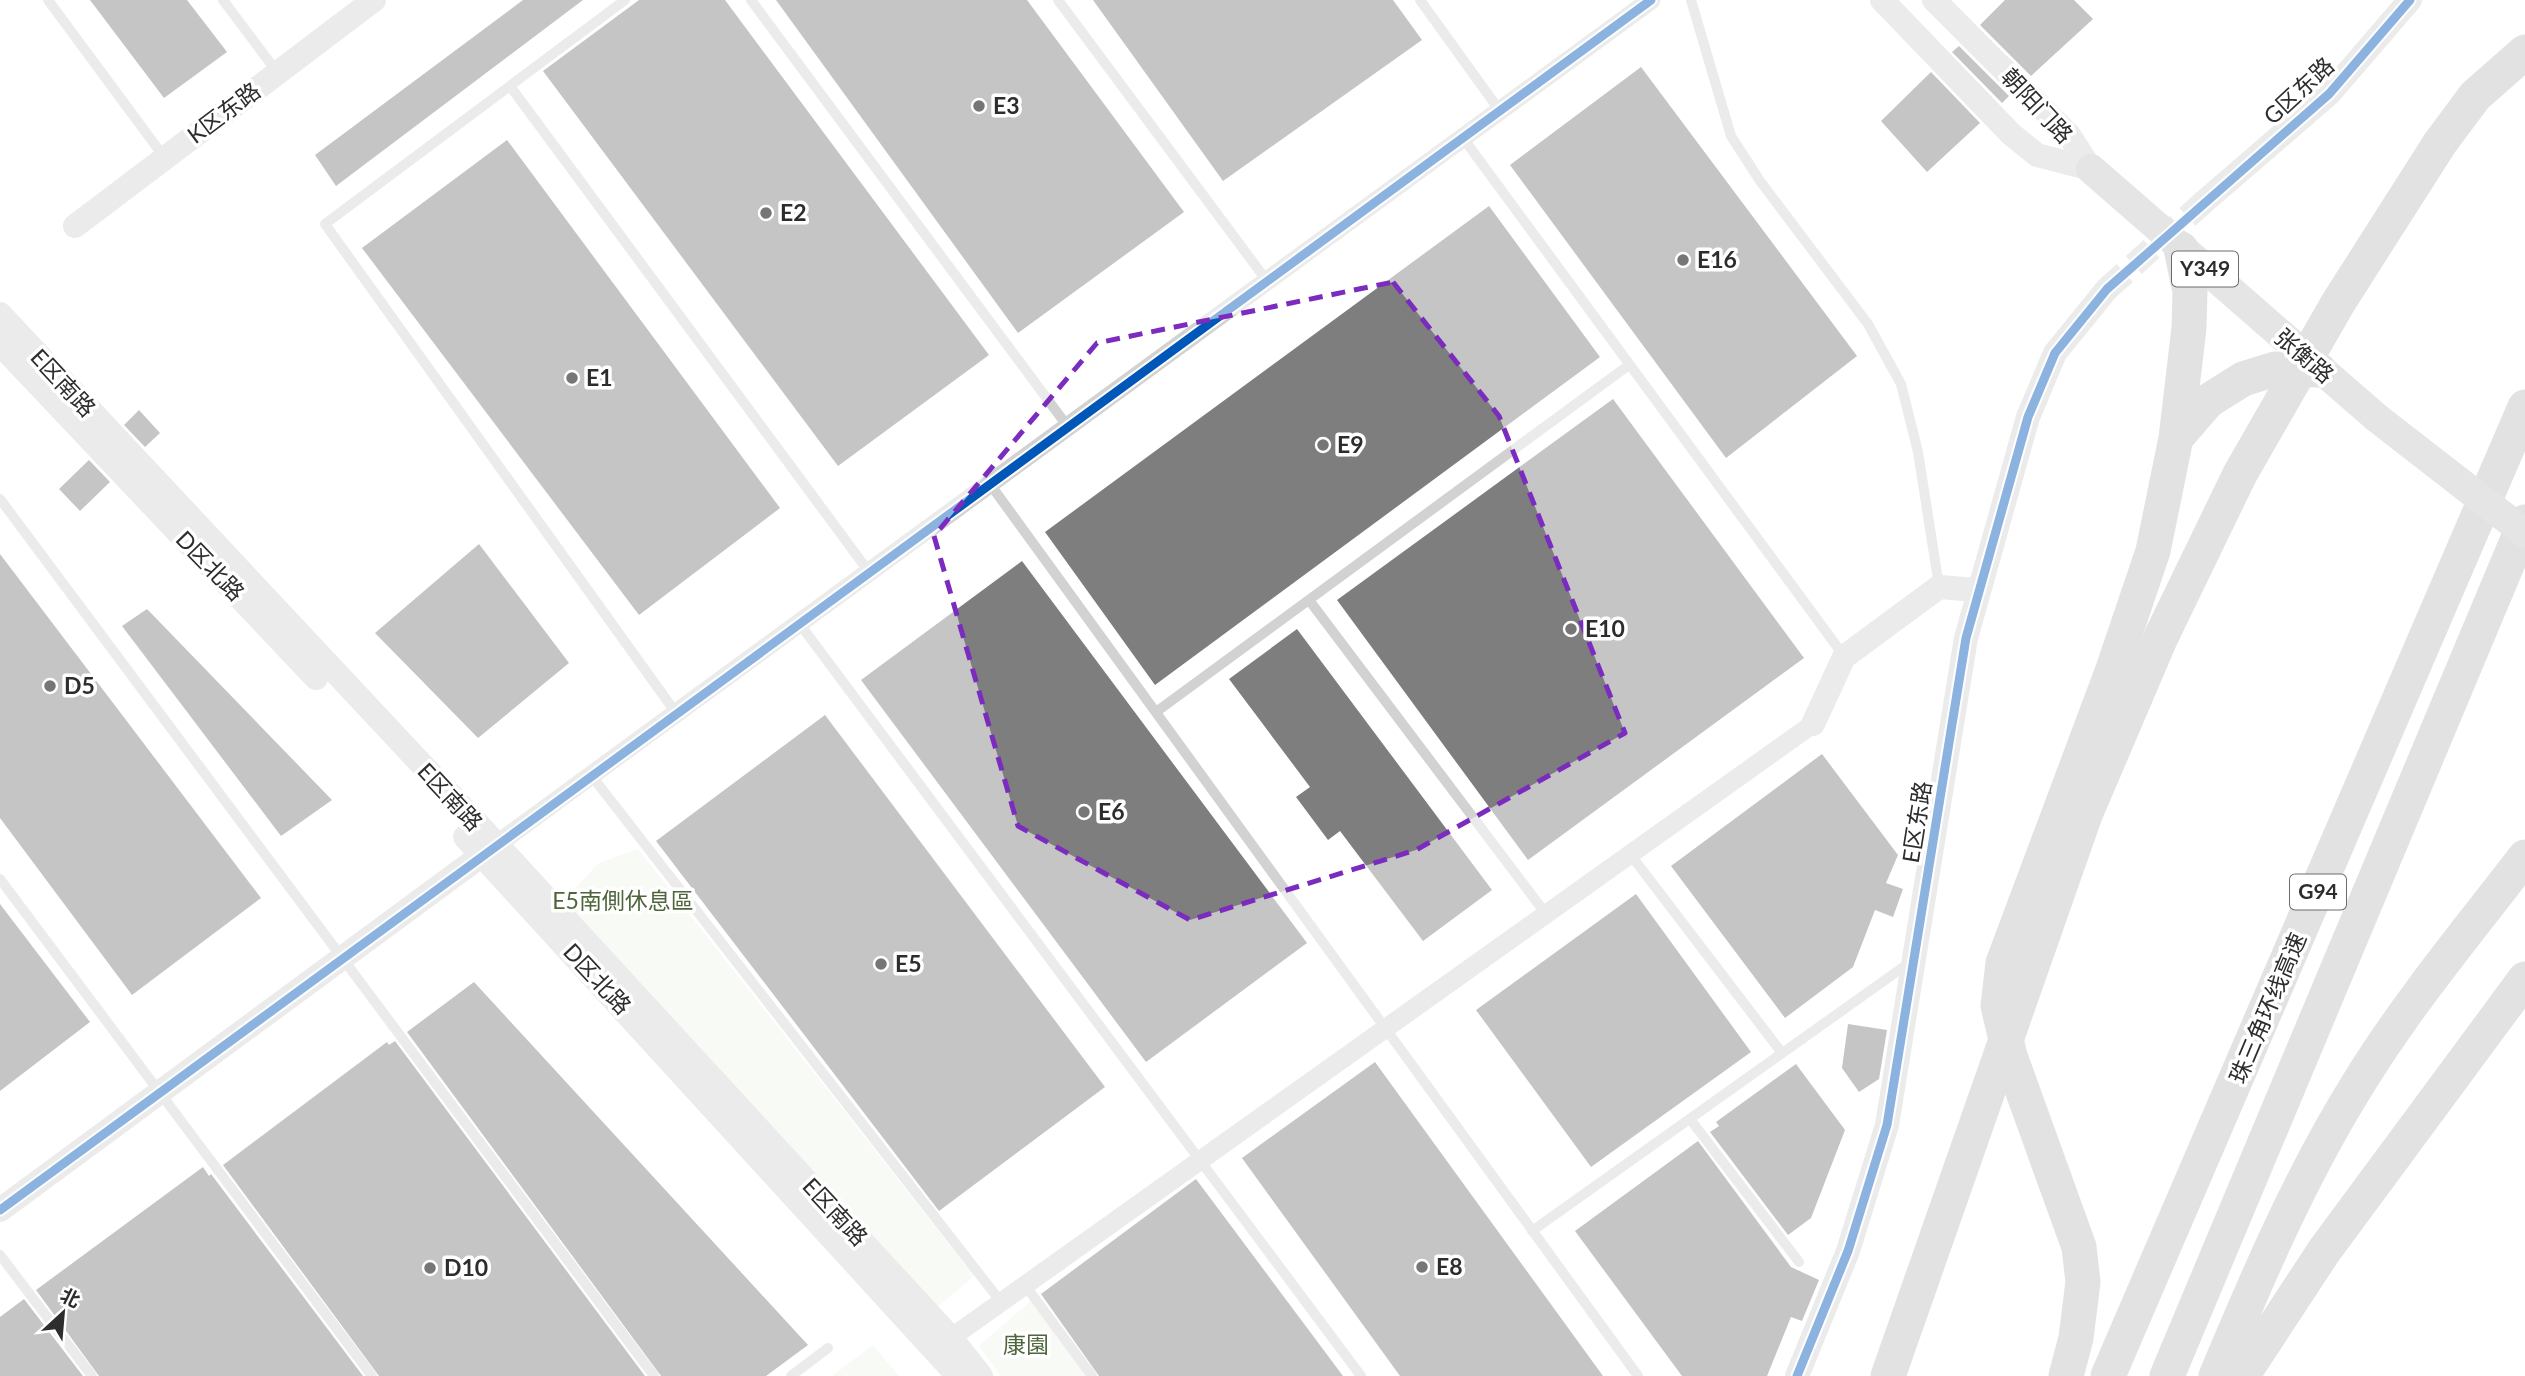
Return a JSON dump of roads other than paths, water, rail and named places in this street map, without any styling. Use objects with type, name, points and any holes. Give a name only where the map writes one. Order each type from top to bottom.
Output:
[{"type":"highway","points":[[1888,1376],[2085,815],[2174,612],[2240,474],[2338,303],[2440,143],[2475,96],[2525,52]]},
{"type":"highway","points":[[2066,1376],[2076,1339],[2083,1282],[2079,1247],[2010,1056],[1997,1006],[2003,963],[2112,672],[2153,551],[2176,438],[2190,316],[2190,291],[2181,248]]},
{"type":"highway","points":[[2176,438],[2208,401],[2243,379],[2275,369],[2319,370]]},
{"type":"highway","name":"珠三角环线高速","points":[[2108,1376],[2525,407]]},
{"type":"highway","name":"G94","points":[[2167,1376],[2525,523]]},
{"type":"highway","points":[[2216,1376],[2298,1190],[2358,1083],[2434,974],[2525,857]]},
{"type":"highway","points":[[2242,1376],[2332,1240],[2525,979]]},
{"type":"main road","name":"张衡路","points":[[2091,169],[2319,370],[2525,533]]},
{"type":"street","name":"K区东路","points":[[75,226],[374,0]]},
{"type":"street","points":[[0,1210],[1651,0]]},
{"type":"street","name":"朝阳门路","points":[[1882,0],[2011,134],[2036,155],[2091,169]]},
{"type":"street","name":"朝阳门路","points":[[1934,0],[2068,135],[2091,169]]},
{"type":"street","name":"G区东路","points":[[2205,201],[2329,94],[2410,0]]},
{"type":"street","name":"E区东路","points":[[1797,1376],[1849,1251],[1887,1125],[1966,638],[1978,590],[2028,417],[2055,353],[2107,289]]},
{"type":"street","name":"E区南路","points":[[0,314],[488,850],[943,1343],[981,1376]]},
{"type":"street","name":"D区北路","points":[[0,344],[488,850]]},
{"type":"street","points":[[958,1376],[943,1343],[1812,724],[1844,657],[1939,587],[1978,590]]},
{"type":"lane","points":[[48,0],[164,158]]},
{"type":"lane","points":[[223,0],[277,73]]},
{"type":"lane","points":[[625,0],[326,224],[676,713]]},
{"type":"lane","points":[[751,0],[1068,427]]},
{"type":"lane","points":[[1058,0],[1267,281]]},
{"type":"lane","points":[[1420,0],[1500,111]]},
{"type":"lane","points":[[1690,0],[1731,135],[1760,181],[1868,324],[1901,384],[1918,452],[1939,587]]},
{"type":"lane","points":[[510,86],[869,572]]},
{"type":"lane","points":[[1462,138],[1844,657]]},
{"type":"lane","points":[[1156,712],[1629,365]]},
{"type":"lane","points":[[990,484],[1637,1376]]},
{"type":"lane","points":[[0,499],[654,1376]]},
{"type":"lane","points":[[1309,600],[1546,914]]},
{"type":"lane","points":[[799,623],[1361,1376]]},
{"type":"lane","points":[[591,775],[1001,1302]]},
{"type":"lane","points":[[1630,854],[1782,1053]]},
{"type":"lane","points":[[0,879],[372,1376]]},
{"type":"lane","points":[[1532,1231],[1915,958]]},
{"type":"lane","points":[[1690,1119],[1799,1262]]},
{"type":"lane","points":[[0,1255],[92,1376]]},
{"type":"lane","points":[[1024,1285],[1092,1376]]},
{"type":"lane","points":[[791,1376],[828,1348]]},
{"type":"tunnel","points":[[2107,289],[2205,201]]},
{"type":"place","name":"E3","points":[[979,106]]},
{"type":"place","name":"E2","points":[[766,213]]},
{"type":"place","name":"E16","points":[[1683,260]]},
{"type":"place","name":"E1","points":[[572,378]]},
{"type":"place","name":"E9","points":[[1323,445]]},
{"type":"place","name":"E10","points":[[1571,629]]},
{"type":"place","name":"D5","points":[[50,686]]},
{"type":"place","name":"E6","points":[[1084,812]]},
{"type":"place","name":"E5","points":[[881,964]]},
{"type":"place","name":"E8","points":[[1422,1267]]},
{"type":"place","name":"D10","points":[[430,1268]]},
{"type":"park label","name":"E5南側休息區","points":[[623,901]]},
{"type":"park label","name":"康園","points":[[1026,1345]]}]
